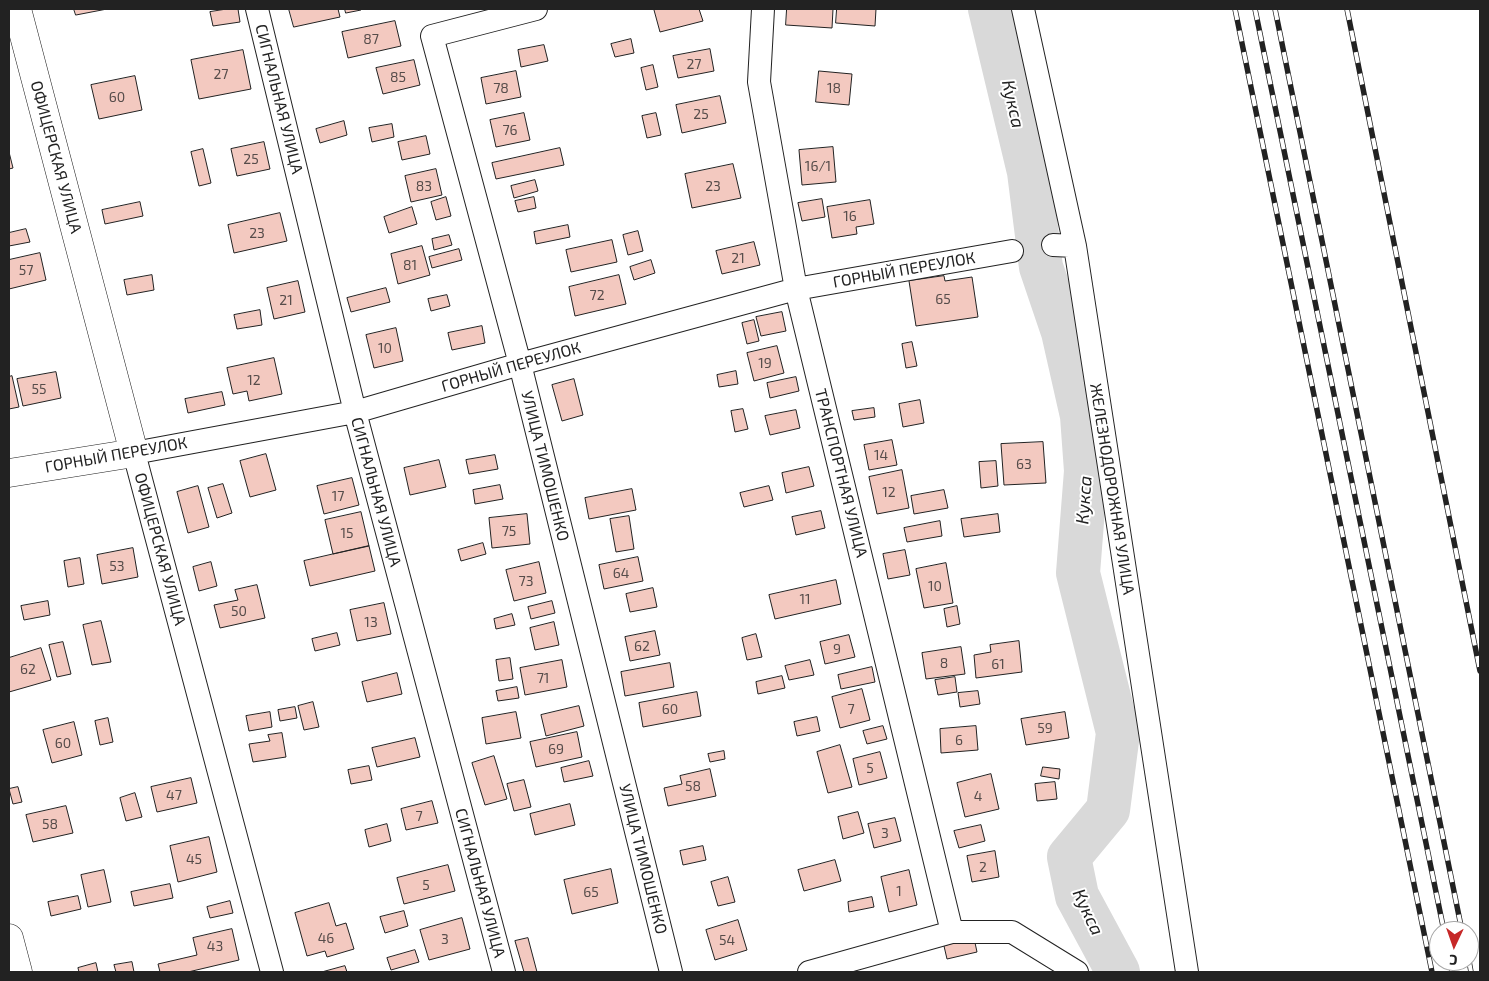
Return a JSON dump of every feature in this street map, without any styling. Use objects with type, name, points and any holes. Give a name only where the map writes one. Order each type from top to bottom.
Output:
[{"type":"street","name":"ОФИЦЕРСКАЯ УЛИЦА","points":[[17,9],[272,972]]},
{"type":"street","name":"СИГНАЛЬНАЯ УЛИЦА","points":[[257,9],[355,412],[504,972]]},
{"type":"street","name":"УЛИЦА ТИМОШЕНКО","points":[[536,9],[432,36],[520,364],[671,972]]},
{"type":"street","name":"ТРАНСПОРТНАЯ УЛИЦА","points":[[763,9],[759,82],[796,289],[952,932]]},
{"type":"street","name":"ЖЕЛЕЗНОДОРОЖНАЯ УЛИЦА","points":[[1023,9],[1187,972]]},
{"type":"street","name":"ГОРНЫЙ ПЕРЕУЛОК","points":[[9,473],[134,453],[355,412],[520,364],[796,289],[1012,251]]},
{"type":"street","points":[[809,972],[952,932],[1012,932],[1077,972]]},
{"type":"street","points":[[9,938],[18,972]]},
{"type":"building","points":[[74,9],[107,9],[76,15]]},
{"type":"building","points":[[238,9],[240,22],[213,26],[210,12]]},
{"type":"building","points":[[289,9],[338,9],[340,17],[294,27]]},
{"type":"building","points":[[345,9],[361,9],[361,10],[346,13]]},
{"type":"building","points":[[699,9],[703,21],[660,32],[654,10]]},
{"type":"building","points":[[787,9],[833,9],[832,28],[786,25]]},
{"type":"building","points":[[837,9],[876,9],[875,26],[836,23]]},
{"type":"building","points":[[395,21],[401,46],[348,58],[342,32]]},
{"type":"building","points":[[631,39],[634,53],[615,57],[611,44]]},
{"type":"building","points":[[544,45],[548,61],[521,67],[518,50]]},
{"type":"building","points":[[710,49],[714,71],[678,78],[673,56]]},
{"type":"building","points":[[243,50],[251,89],[199,99],[191,60]]},
{"type":"building","points":[[414,60],[420,85],[383,94],[376,68]]},
{"type":"building","points":[[653,65],[658,87],[646,90],[641,68]]},
{"type":"building","points":[[516,71],[521,97],[486,104],[481,78]]},
{"type":"building","points":[[819,71],[852,74],[849,105],[816,102]]},
{"type":"building","points":[[135,76],[142,110],[99,119],[91,85]]},
{"type":"building","points":[[720,96],[726,123],[682,133],[676,105]]},
{"type":"building","points":[[524,113],[530,140],[496,147],[490,120]]},
{"type":"building","points":[[656,113],[661,135],[647,138],[642,116]]},
{"type":"building","points":[[344,121],[347,135],[320,143],[316,129]]},
{"type":"building","points":[[392,124],[394,137],[372,142],[369,128]]},
{"type":"building","points":[[426,136],[430,154],[402,160],[398,142]]},
{"type":"building","points":[[264,142],[270,169],[237,176],[231,149]]},
{"type":"building","points":[[833,147],[836,182],[802,185],[799,150]]},
{"type":"building","points":[[560,148],[564,165],[496,179],[492,163]]},
{"type":"building","points":[[203,149],[211,183],[199,186],[191,152]]},
{"type":"building","points":[[9,152],[13,168],[9,169]]},
{"type":"building","points":[[733,164],[741,198],[692,208],[685,174]]},
{"type":"building","points":[[436,169],[442,195],[411,202],[405,176]]},
{"type":"building","points":[[535,180],[538,191],[514,198],[511,186]]},
{"type":"building","points":[[446,197],[451,216],[436,220],[431,202]]},
{"type":"building","points":[[534,197],[536,208],[518,212],[515,201]]},
{"type":"building","points":[[822,199],[825,217],[802,221],[798,203]]},
{"type":"building","points":[[870,200],[874,224],[856,227],[857,234],[832,238],[827,207]]},
{"type":"building","points":[[140,202],[143,216],[105,224],[102,210]]},
{"type":"building","points":[[412,207],[417,224],[389,233],[384,217]]},
{"type":"building","points":[[280,213],[287,241],[234,253],[228,225]]},
{"type":"building","points":[[568,225],[570,237],[536,244],[534,232]]},
{"type":"building","points":[[26,229],[30,242],[9,246],[9,233]]},
{"type":"building","points":[[638,231],[643,251],[628,255],[623,235]]},
{"type":"building","points":[[449,235],[452,245],[434,250],[432,239]]},
{"type":"building","points":[[612,240],[617,262],[571,272],[566,250]]},
{"type":"building","points":[[754,242],[760,265],[722,274],[716,251]]},
{"type":"building","points":[[422,246],[430,275],[398,284],[391,254]]},
{"type":"building","points":[[459,249],[462,260],[432,268],[429,257]]},
{"type":"building","points":[[40,253],[46,280],[9,289],[9,260]]},
{"type":"building","points":[[651,260],[655,273],[634,280],[630,267]]},
{"type":"building","points":[[152,275],[154,290],[127,295],[124,280]]},
{"type":"building","points":[[619,275],[626,304],[575,316],[569,287]]},
{"type":"building","points":[[944,276],[945,281],[972,277],[978,317],[916,326],[909,281]]},
{"type":"building","points":[[298,281],[305,312],[274,319],[267,288]]},
{"type":"building","points":[[386,288],[390,302],[351,312],[347,298]]},
{"type":"building","points":[[447,295],[450,306],[431,311],[428,299]]},
{"type":"building","points":[[260,310],[262,325],[237,329],[234,315]]},
{"type":"building","points":[[782,312],[786,331],[761,336],[756,317]]},
{"type":"building","points":[[754,320],[759,341],[747,344],[742,323]]},
{"type":"building","points":[[482,326],[485,343],[452,350],[448,333]]},
{"type":"building","points":[[396,328],[403,361],[374,368],[366,335]]},
{"type":"building","points":[[912,342],[917,366],[906,368],[902,344]]},
{"type":"building","points":[[777,346],[784,373],[754,381],[747,353]]},
{"type":"building","points":[[274,358],[282,394],[249,401],[247,391],[233,394],[227,368]]},
{"type":"building","points":[[736,371],[738,384],[719,387],[717,375]]},
{"type":"building","points":[[56,372],[61,398],[23,406],[17,379]]},
{"type":"building","points":[[12,376],[19,407],[9,409],[9,377]]},
{"type":"building","points":[[796,377],[799,391],[770,398],[767,383]]},
{"type":"building","points":[[574,379],[583,415],[562,421],[552,385]]},
{"type":"building","points":[[222,392],[225,405],[188,413],[185,399]]},
{"type":"building","points":[[920,400],[924,423],[903,427],[899,404]]},
{"type":"building","points":[[874,408],[875,417],[854,420],[852,411]]},
{"type":"building","points":[[743,409],[748,429],[735,432],[731,411]]},
{"type":"building","points":[[796,410],[800,428],[770,435],[765,416]]},
{"type":"building","points":[[892,440],[897,465],[869,470],[864,445]]},
{"type":"building","points":[[1043,442],[1046,483],[1004,485],[1001,444]]},
{"type":"building","points":[[266,454],[276,490],[250,497],[240,461]]},
{"type":"building","points":[[495,455],[498,469],[469,474],[466,460]]},
{"type":"building","points":[[439,460],[446,487],[410,495],[404,468]]},
{"type":"building","points":[[996,461],[998,486],[981,488],[979,462]]},
{"type":"building","points":[[809,467],[814,486],[786,493],[782,473]]},
{"type":"building","points":[[902,470],[909,508],[877,514],[869,477]]},
{"type":"building","points":[[352,478],[359,505],[324,514],[317,486]]},
{"type":"building","points":[[223,484],[232,513],[217,518],[208,488]]},
{"type":"building","points":[[500,485],[503,499],[475,504],[473,490]]},
{"type":"building","points":[[198,486],[209,527],[188,533],[177,492]]},
{"type":"building","points":[[769,486],[773,500],[744,507],[740,493]]},
{"type":"building","points":[[632,489],[636,510],[589,519],[585,498]]},
{"type":"building","points":[[944,490],[948,508],[914,514],[911,496]]},
{"type":"building","points":[[821,511],[825,528],[796,535],[792,517]]},
{"type":"building","points":[[361,512],[369,546],[333,554],[325,520]]},
{"type":"building","points":[[527,514],[530,544],[492,548],[489,518]]},
{"type":"building","points":[[998,514],[1000,532],[964,537],[961,519]]},
{"type":"building","points":[[629,516],[634,549],[616,552],[610,519]]},
{"type":"building","points":[[940,521],[942,536],[907,542],[904,528]]},
{"type":"building","points":[[483,543],[486,554],[461,561],[458,550]]},
{"type":"building","points":[[369,546],[375,571],[310,586],[304,561]]},
{"type":"building","points":[[133,548],[138,577],[102,584],[97,555]]},
{"type":"building","points":[[905,550],[910,575],[888,579],[883,554]]},
{"type":"building","points":[[638,557],[643,581],[604,589],[599,565]]},
{"type":"building","points":[[80,558],[84,584],[68,587],[64,561]]},
{"type":"building","points":[[211,562],[217,586],[199,591],[193,567]]},
{"type":"building","points":[[539,562],[546,593],[514,601],[506,570]]},
{"type":"building","points":[[946,563],[953,603],[924,608],[916,569]]},
{"type":"building","points":[[836,580],[841,604],[775,619],[769,595]]},
{"type":"building","points":[[257,585],[265,618],[220,628],[214,605],[238,600],[235,590]]},
{"type":"building","points":[[653,588],[657,607],[630,612],[626,594]]},
{"type":"building","points":[[48,601],[50,615],[24,620],[21,606]]},
{"type":"building","points":[[552,601],[555,613],[531,619],[528,607]]},
{"type":"building","points":[[384,603],[391,634],[357,641],[350,610]]},
{"type":"building","points":[[957,606],[960,624],[947,627],[944,609]]},
{"type":"building","points":[[512,614],[515,625],[496,629],[494,619]]},
{"type":"building","points":[[101,621],[111,662],[92,665],[83,625]]},
{"type":"building","points":[[554,622],[559,645],[535,650],[530,628]]},
{"type":"building","points":[[655,631],[660,655],[630,661],[625,637]]},
{"type":"building","points":[[337,633],[340,645],[315,651],[312,639]]},
{"type":"building","points":[[756,634],[762,657],[747,660],[742,638]]},
{"type":"building","points":[[849,635],[855,657],[825,664],[820,642]]},
{"type":"building","points":[[1019,641],[1022,672],[976,678],[974,655],[991,652],[990,645]]},
{"type":"building","points":[[63,642],[71,674],[57,677],[49,645]]},
{"type":"building","points":[[961,647],[965,674],[926,679],[922,653]]},
{"type":"building","points":[[41,648],[51,680],[9,692],[9,658]]},
{"type":"building","points":[[510,658],[513,679],[499,681],[496,660]]},
{"type":"building","points":[[562,660],[567,687],[525,695],[520,668]]},
{"type":"building","points":[[810,660],[814,675],[789,680],[785,666]]},
{"type":"building","points":[[670,663],[674,687],[625,696],[621,672]]},
{"type":"building","points":[[872,667],[875,682],[841,689],[838,675]]},
{"type":"building","points":[[397,673],[402,694],[367,702],[362,682]]},
{"type":"building","points":[[782,676],[785,688],[758,694],[756,682]]},
{"type":"building","points":[[955,677],[957,692],[938,695],[935,680]]},
{"type":"building","points":[[517,687],[519,698],[498,701],[496,691]]},
{"type":"building","points":[[862,689],[870,720],[840,728],[832,697]]},
{"type":"building","points":[[978,691],[980,704],[960,707],[958,693]]},
{"type":"building","points":[[697,692],[701,716],[643,727],[639,703]]},
{"type":"building","points":[[313,702],[319,727],[304,730],[298,706]]},
{"type":"building","points":[[579,706],[584,726],[546,736],[541,715]]},
{"type":"building","points":[[295,707],[297,718],[280,721],[278,710]]},
{"type":"building","points":[[270,712],[272,727],[249,731],[246,716]]},
{"type":"building","points":[[516,712],[521,738],[486,744],[482,718]]},
{"type":"building","points":[[1065,712],[1069,738],[1026,745],[1021,719]]},
{"type":"building","points":[[817,717],[820,731],[797,736],[794,722]]},
{"type":"building","points":[[108,718],[113,742],[100,745],[95,721]]},
{"type":"building","points":[[74,722],[82,755],[52,763],[43,730]]},
{"type":"building","points":[[883,726],[887,739],[867,744],[863,731]]},
{"type":"building","points":[[976,726],[978,750],[941,753],[940,729]]},
{"type":"building","points":[[577,732],[582,757],[536,767],[530,742]]},
{"type":"building","points":[[282,733],[286,757],[253,762],[249,744],[270,741],[268,735]]},
{"type":"building","points":[[415,738],[420,757],[377,767],[372,748]]},
{"type":"building","points":[[840,745],[852,787],[828,793],[817,752]]},
{"type":"building","points":[[724,751],[725,759],[710,762],[708,754]]},
{"type":"building","points":[[880,752],[887,778],[859,785],[853,759]]},
{"type":"building","points":[[494,756],[507,799],[485,805],[472,763]]},
{"type":"building","points":[[589,761],[593,776],[564,782],[561,768]]},
{"type":"building","points":[[369,766],[372,780],[351,784],[348,770]]},
{"type":"building","points":[[1043,767],[1060,769],[1059,779],[1041,776]]},
{"type":"building","points":[[710,769],[716,796],[668,806],[664,788],[682,784],[680,776]]},
{"type":"building","points":[[991,774],[999,809],[965,817],[957,783]]},
{"type":"building","points":[[191,778],[197,803],[157,812],[151,787]]},
{"type":"building","points":[[524,780],[531,807],[514,811],[507,784]]},
{"type":"building","points":[[1055,782],[1057,799],[1037,801],[1035,784]]},
{"type":"building","points":[[18,787],[22,802],[13,804],[9,789]]},
{"type":"building","points":[[135,793],[142,817],[126,821],[120,798]]},
{"type":"building","points":[[432,801],[438,823],[406,830],[401,809]]},
{"type":"building","points":[[570,804],[575,825],[535,835],[530,814]]},
{"type":"building","points":[[66,806],[73,833],[33,842],[26,815]]},
{"type":"building","points":[[858,812],[864,833],[843,839],[838,817]]},
{"type":"building","points":[[895,818],[901,841],[874,848],[868,824]]},
{"type":"building","points":[[387,824],[391,841],[369,847],[365,830]]},
{"type":"building","points":[[981,825],[985,841],[959,848],[954,831]]},
{"type":"building","points":[[209,837],[217,872],[178,882],[170,846]]},
{"type":"building","points":[[703,846],[706,860],[683,865],[680,851]]},
{"type":"building","points":[[995,851],[999,877],[972,882],[967,856]]},
{"type":"building","points":[[835,860],[841,881],[804,891],[798,870]]},
{"type":"building","points":[[448,865],[455,891],[404,904],[397,878]]},
{"type":"building","points":[[611,869],[618,903],[572,914],[564,880]]},
{"type":"building","points":[[104,870],[111,902],[88,907],[81,875]]},
{"type":"building","points":[[909,870],[917,905],[889,912],[881,877]]},
{"type":"building","points":[[728,877],[735,902],[718,906],[711,882]]},
{"type":"building","points":[[170,884],[173,898],[134,906],[131,892]]},
{"type":"building","points":[[78,896],[81,909],[51,916],[48,902]]},
{"type":"building","points":[[872,897],[874,907],[849,912],[848,902]]},
{"type":"building","points":[[230,901],[233,913],[210,918],[207,907]]},
{"type":"building","points":[[329,903],[336,926],[346,923],[354,949],[327,957],[325,951],[307,956],[295,913]]},
{"type":"building","points":[[404,911],[408,926],[385,933],[380,917]]},
{"type":"building","points":[[462,918],[470,949],[429,960],[420,930]]},
{"type":"building","points":[[738,920],[747,950],[715,960],[706,930]]},
{"type":"building","points":[[232,929],[239,960],[188,972],[160,972],[158,964],[197,955],[193,938]]},
{"type":"building","points":[[528,938],[537,972],[524,972],[515,941]]},
{"type":"building","points":[[974,938],[977,952],[947,959],[944,946]]},
{"type":"building","points":[[415,950],[419,962],[391,970],[387,958]]},
{"type":"building","points":[[132,962],[134,972],[116,972],[114,965]]},
{"type":"building","points":[[96,963],[98,972],[79,972],[78,968]]},
{"type":"building","points":[[345,966],[347,972],[322,972]]},
{"type":"waterway","name":"Кукса","points":[[990,9],[1029,172],[1041,267],[1063,332],[1082,416],[1086,471],[1078,573],[1118,733],[1108,810],[1069,857],[1077,896],[1118,972]]},
{"type":"railway","points":[[1235,9],[1432,972]]},
{"type":"railway","points":[[1255,9],[1442,921]]},
{"type":"railway","points":[[1275,9],[1460,921]]},
{"type":"railway","points":[[1347,9],[1480,671]]}]
